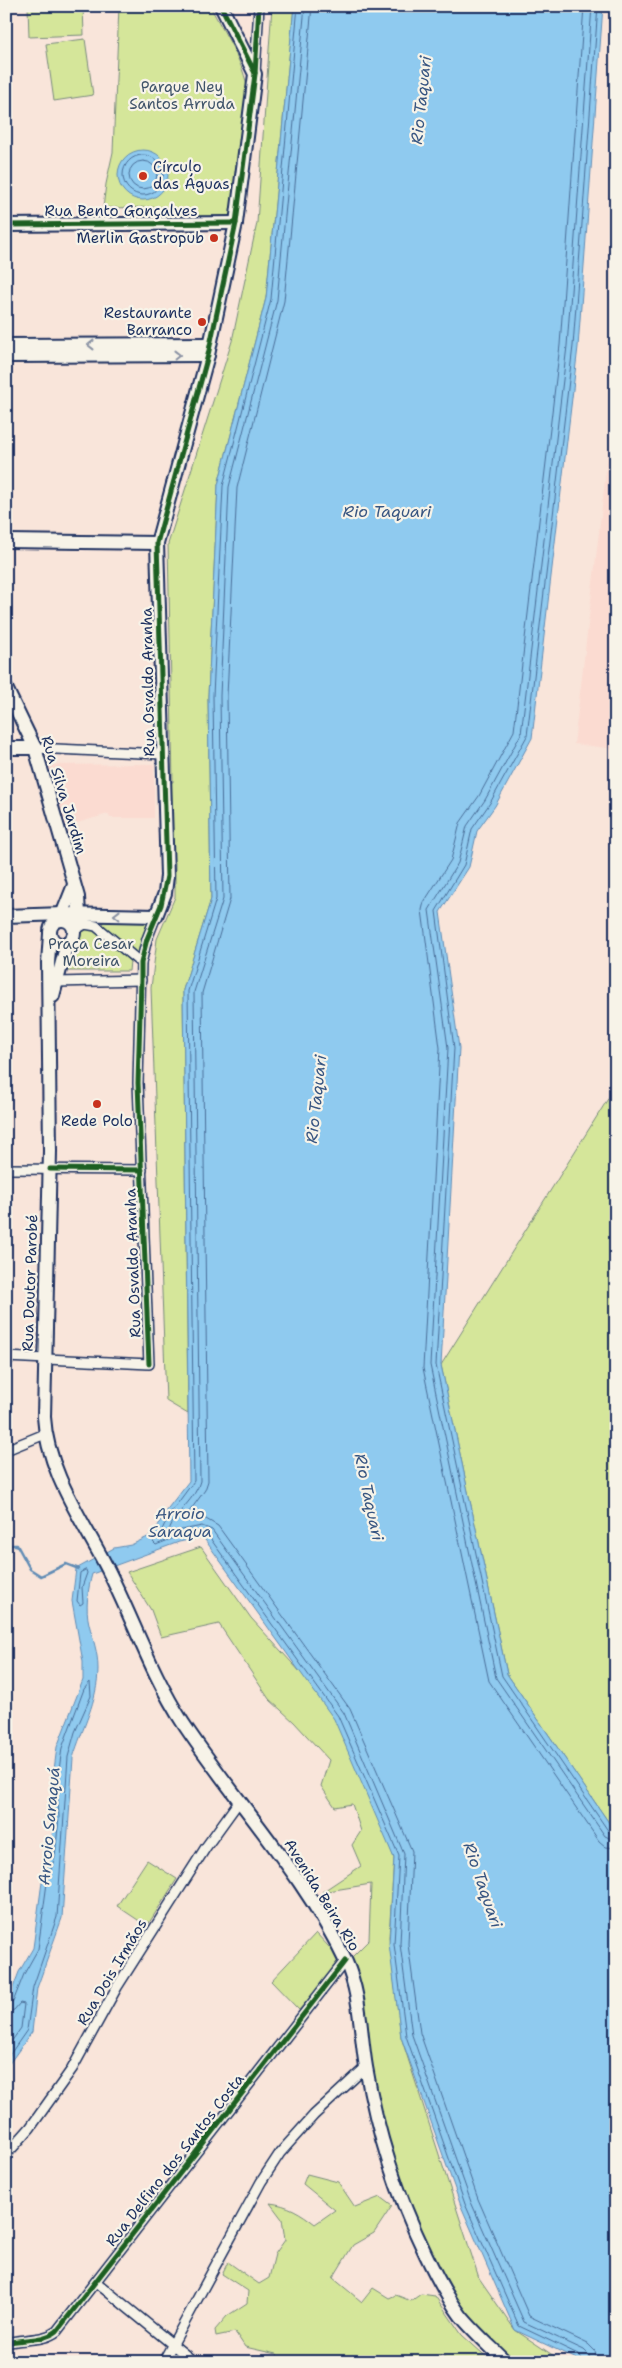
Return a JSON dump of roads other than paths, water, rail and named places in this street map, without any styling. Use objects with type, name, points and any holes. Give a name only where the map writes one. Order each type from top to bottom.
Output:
[{"type":"main road","points":[[221,6],[255,74]]},
{"type":"main road","name":"Rua Osvaldo Aranha","points":[[156,916],[163,899],[167,876],[157,543],[209,350],[236,223],[255,74]]},
{"type":"main road","name":"Rua Bento Gonçalves","points":[[6,225],[236,223]]},
{"type":"main road","points":[[6,345],[147,350],[209,350]]},
{"type":"main road","points":[[6,356],[147,350]]},
{"type":"main road","points":[[6,541],[157,543]]},
{"type":"main road","name":"Rua Silva Jardim","points":[[6,688],[35,748],[78,897],[79,914],[74,929]]},
{"type":"main road","points":[[6,748],[35,748]]},
{"type":"main road","points":[[50,932],[54,924],[62,917],[74,885]]},
{"type":"main road","points":[[6,916],[62,917],[79,914],[156,916]]},
{"type":"main road","points":[[28,916],[50,932],[56,943],[68,943],[73,938],[74,929],[71,923],[62,917]]},
{"type":"main road","name":"Rua Doutor Parobé","points":[[50,932],[48,963],[50,1008],[50,1169],[44,1358],[45,1434],[61,1480],[109,1572]]},
{"type":"main road","name":"Rua Doutor Parobé","points":[[50,1008],[68,943]]},
{"type":"main road","name":"Avenida Beira Rio","points":[[109,1572],[169,1700],[304,1891],[345,1961],[355,1988],[366,2067],[386,2157],[408,2218],[438,2280],[454,2305],[474,2330],[506,2362]]},
{"type":"street","name":"Rua Osvaldo Aranha","points":[[255,74],[259,6]]},
{"type":"street","points":[[35,748],[162,754]]},
{"type":"street","name":"Rua Osvaldo Aranha","points":[[44,1358],[149,1364],[138,1083],[141,963],[147,939],[156,916]]},
{"type":"street","points":[[74,929],[85,924],[96,926],[141,963]]},
{"type":"street","points":[[57,982],[141,980]]},
{"type":"street","points":[[6,1169],[142,1170]]},
{"type":"street","points":[[6,1357],[44,1358]]},
{"type":"street","points":[[6,1450],[45,1434]]},
{"type":"street","name":"Rua Dois Irmãos","points":[[6,2156],[30,2128],[72,2069],[122,1978],[206,1847],[240,1800]]},
{"type":"street","name":"Rua Delfino dos Santos Costa","points":[[6,2343],[16,2340],[50,2337],[57,2331],[345,1961]]},
{"type":"street","points":[[163,2362],[261,2182],[280,2153],[314,2115],[366,2067]]},
{"type":"street","points":[[96,2282],[194,2362]]},
{"type":"water","name":"Rio Taquari","points":[[294,6],[603,6],[578,347],[532,738],[495,806],[477,831],[469,867],[440,912],[459,1048],[441,1365],[507,1674],[616,1833],[616,2362],[583,2362],[515,2330],[461,2206],[401,2037],[389,1944],[394,1858],[334,1719],[203,1537],[179,1542],[92,1574],[88,1592],[87,1612],[97,1657],[97,1681],[92,1703],[73,1758],[62,1918],[37,1988],[32,2032],[6,2068],[6,2006],[19,1972],[33,1948],[42,1882],[50,1856],[54,1817],[52,1785],[57,1747],[83,1680],[83,1662],[72,1601],[76,1569],[114,1548],[131,1545],[154,1534],[165,1512],[189,1481],[183,990],[211,899],[208,696],[218,485],[266,298]]},
{"type":"water","name":"Círculo das Águas","points":[[138,150],[148,150],[161,157],[168,170],[168,180],[161,193],[148,200],[138,200],[129,196],[122,189],[118,180],[118,170],[122,161],[129,154]]},
{"type":"waterway","points":[[6,1545],[17,1545],[30,1569],[41,1576],[66,1564],[79,1569]]},
{"type":"place","name":"Círculo das Águas","points":[[143,176]]},
{"type":"place","name":"Merlin Gastropub","points":[[214,238]]},
{"type":"place","name":"Restaurante Barranco","points":[[202,322]]},
{"type":"place","name":"Rede Polo","points":[[97,1104]]},
{"type":"park label","name":"Parque Ney Santos Arruda","points":[[182,96]]},
{"type":"park label","name":"Praça Cesar Moreira","points":[[91,952]]},
{"type":"water label","name":"Arroio Saraqua","points":[[180,1522]]},
{"type":"water label","name":"Arroio Saraquá","points":[[49,1826]]}]
